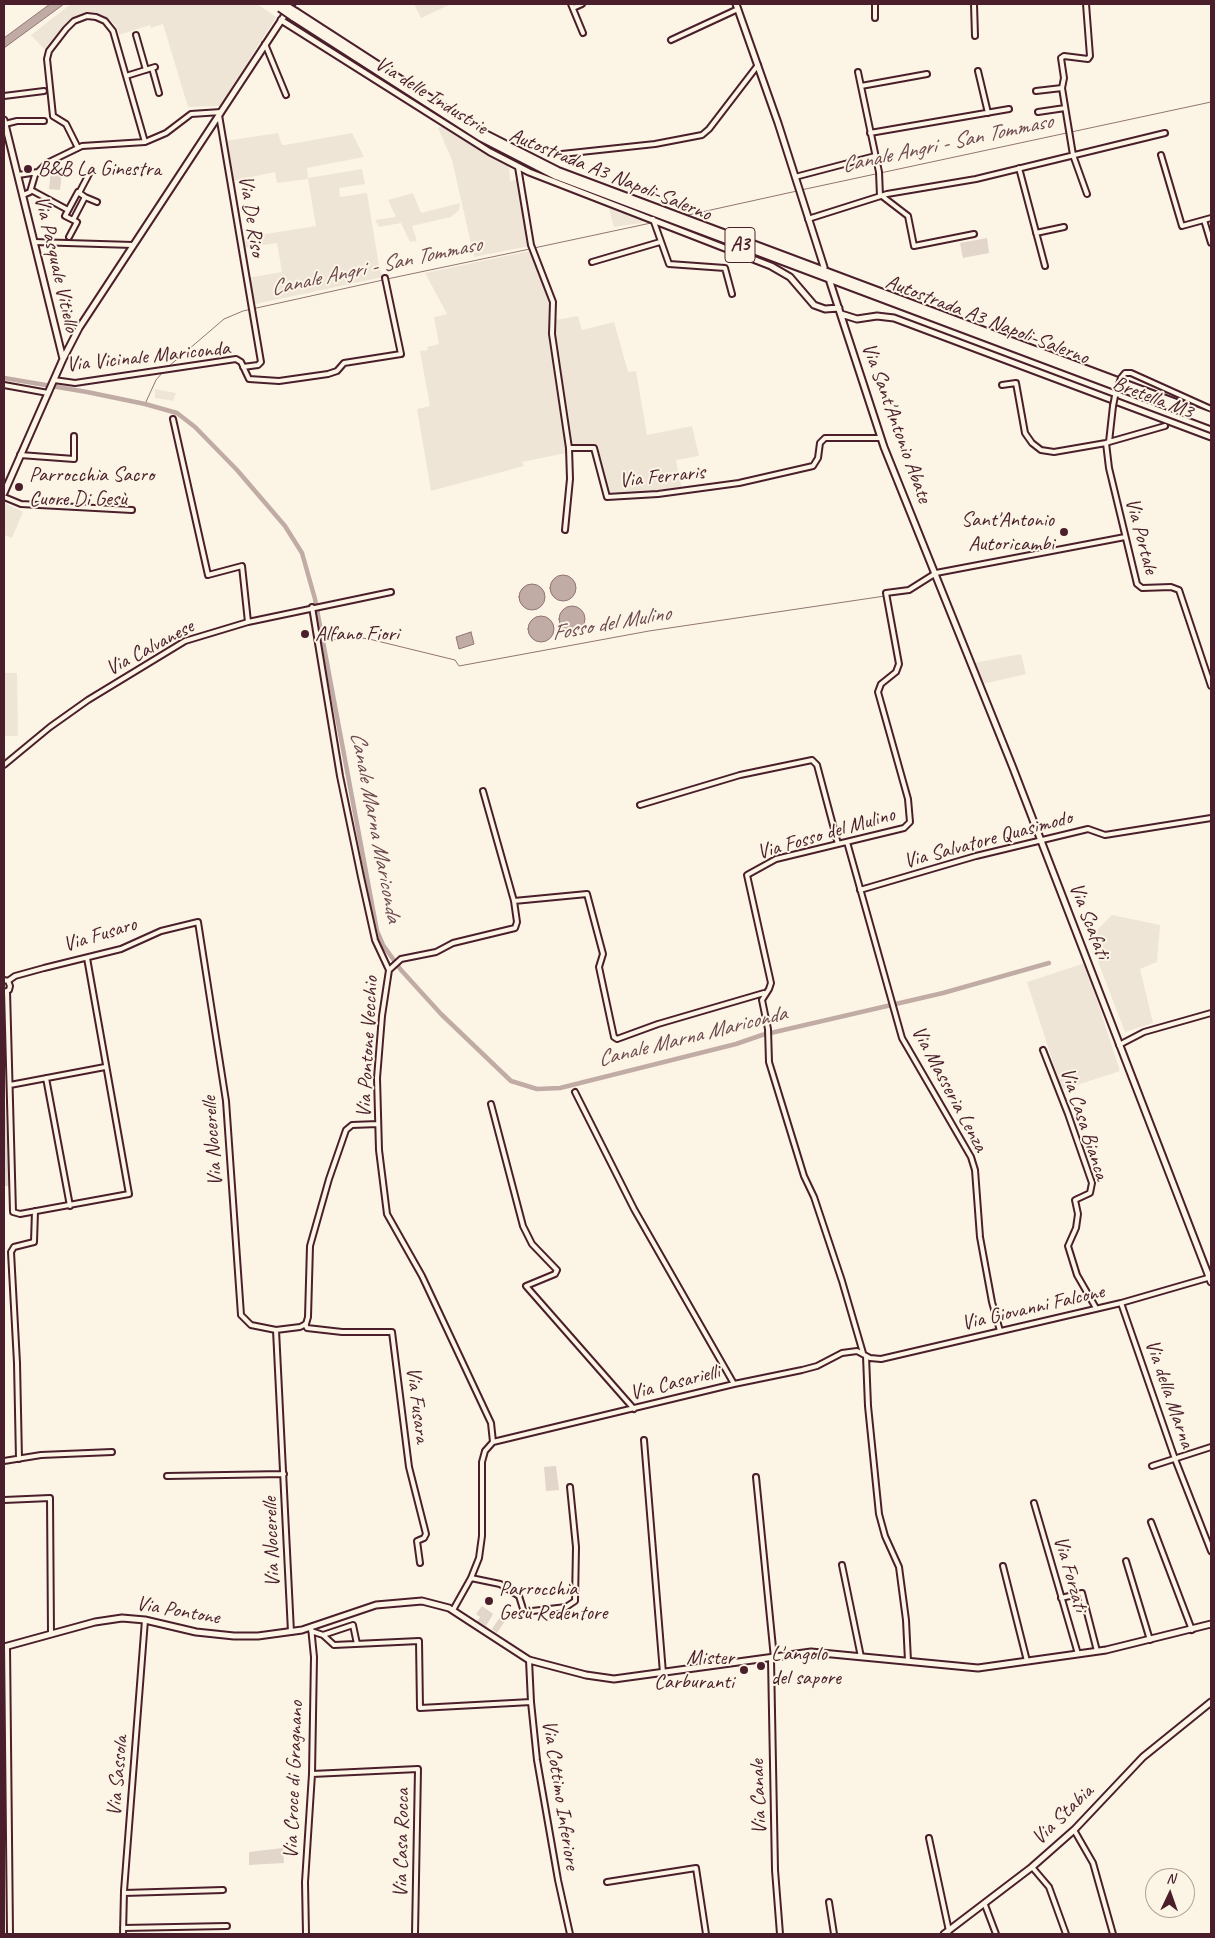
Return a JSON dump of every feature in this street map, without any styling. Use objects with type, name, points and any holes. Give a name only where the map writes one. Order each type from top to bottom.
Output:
[{"type":"highway","name":"Autostrada A3 Napoli-Salerno","points":[[273,4],[282,6],[483,133],[558,171],[1211,416]]},
{"type":"highway","name":"Autostrada A3 Napoli-Salerno","points":[[295,14],[480,137],[556,176],[1211,422]]},
{"type":"street","points":[[4,492],[63,359],[84,321],[292,4]]},
{"type":"street","points":[[582,4],[572,6],[583,33]]},
{"type":"street","points":[[875,4],[875,18]]},
{"type":"street","points":[[974,4],[975,36]]},
{"type":"street","points":[[1086,4],[1090,56],[1088,59],[1062,57],[1064,78],[1062,88],[1073,155],[1087,194]]},
{"type":"street","points":[[670,40],[737,7],[758,65],[824,268]]},
{"type":"street","points":[[78,148],[66,124],[53,116],[47,65],[51,48],[74,21],[87,16],[96,17],[108,24],[113,31],[145,142]]},
{"type":"street","name":"Via delle Industrie","points":[[281,20],[423,111],[518,167],[556,184],[778,270],[794,281],[810,302],[820,308],[840,311]]},
{"type":"street","points":[[136,35],[146,70]]},
{"type":"street","points":[[265,44],[286,95]]},
{"type":"street","points":[[562,154],[655,144],[702,135],[709,129],[758,65]]},
{"type":"street","points":[[126,76],[153,68],[159,92]]},
{"type":"street","points":[[858,72],[879,174],[881,196],[908,216],[914,246],[974,234]]},
{"type":"street","points":[[978,72],[988,113]]},
{"type":"street","points":[[860,86],[927,74]]},
{"type":"street","points":[[1036,91],[1062,88]]},
{"type":"street","points":[[4,96],[44,91]]},
{"type":"street","points":[[1038,112],[1065,108]]},
{"type":"street","points":[[870,133],[1009,109]]},
{"type":"street","points":[[23,194],[31,190],[38,172],[49,161],[78,148],[90,145],[145,142],[166,132],[191,114],[220,114]]},
{"type":"street","name":"Via De Riso","points":[[220,114],[261,362],[258,365],[243,367]]},
{"type":"street","points":[[4,122],[44,121]]},
{"type":"street","name":"Via Pasquale Vitiello","points":[[4,122],[63,359]]},
{"type":"street","points":[[808,219],[881,196],[976,179],[1165,133]]},
{"type":"street","points":[[1161,155],[1182,226],[1211,218]]},
{"type":"street","points":[[795,177],[875,156]]},
{"type":"street","points":[[518,167],[531,245],[553,302],[552,334],[568,448],[570,479],[565,530]]},
{"type":"street","points":[[1019,168],[1045,266]]},
{"type":"street","points":[[18,175],[38,172]]},
{"type":"street","points":[[25,174],[31,177],[33,182]]},
{"type":"street","points":[[69,237],[77,222],[65,216],[78,192],[80,193],[89,174]]},
{"type":"street","points":[[31,190],[68,210]]},
{"type":"street","points":[[80,193],[97,202]]},
{"type":"street","points":[[73,220],[86,196]]},
{"type":"street","points":[[653,220],[666,262],[672,266],[725,268],[732,294]]},
{"type":"street","points":[[1204,220],[1211,243]]},
{"type":"street","points":[[1036,233],[1064,227]]},
{"type":"street","points":[[34,242],[133,245]]},
{"type":"street","points":[[592,262],[660,242]]},
{"type":"street","points":[[243,367],[250,380],[287,380],[334,372],[344,363],[400,354],[385,280]]},
{"type":"street","name":"Via Sant'Antonio Abate","points":[[830,282],[881,438],[936,573]]},
{"type":"street","name":"Bretella M3","points":[[840,311],[853,319]]},
{"type":"street","name":"Bretella M3","points":[[844,322],[877,316],[894,318],[1211,437]]},
{"type":"street","points":[[847,333],[853,319]]},
{"type":"street","name":"Via Vicinale Mariconda","points":[[53,382],[75,383],[236,359],[243,367]]},
{"type":"street","name":"Via Portale","points":[[1211,409],[1125,373],[1121,378],[1115,396],[1107,443],[1109,468],[1139,588],[1171,587],[1179,590],[1211,686]]},
{"type":"street","points":[[1002,385],[1016,383],[1026,433],[1032,443],[1041,450],[1054,452],[1107,443],[1165,426]]},
{"type":"street","points":[[4,385],[49,391]]},
{"type":"street","points":[[173,420],[208,575],[242,566],[248,622]]},
{"type":"street","points":[[20,455],[74,459],[74,436]]},
{"type":"street","name":"Via Ferraris","points":[[568,448],[594,448],[605,494],[610,498],[719,487],[807,468],[816,463],[820,443],[825,438],[881,438]]},
{"type":"street","points":[[4,498],[21,504],[132,510]]},
{"type":"street","name":"Via Fosso del Mulino","points":[[766,993],[770,989],[771,983],[748,875],[776,859],[904,828],[910,822],[908,799],[878,692],[881,684],[898,668],[886,594],[909,590],[936,573],[1125,537]]},
{"type":"street","name":"Via Scafati","points":[[936,573],[1211,1279]]},
{"type":"street","name":"Via Calvanese","points":[[4,765],[50,727],[88,700],[184,641],[248,622],[390,592]]},
{"type":"street","name":"Via Pontone Vecchio","points":[[313,607],[340,776],[361,877],[375,940],[390,968],[382,1016],[377,1078],[379,1150],[387,1214],[422,1276],[491,1423],[493,1442]]},
{"type":"street","points":[[640,806],[740,775],[812,760],[817,765],[838,844]]},
{"type":"street","points":[[390,968],[401,959],[436,952],[453,943],[517,926],[514,901],[483,791]]},
{"type":"street","name":"Via Salvatore Quasimodo","points":[[860,890],[1040,839],[1088,829],[1105,835],[1211,818]]},
{"type":"street","name":"Via Masseria Lenza","points":[[847,842],[902,1038],[973,1164],[980,1237],[992,1302],[1000,1331]]},
{"type":"street","points":[[514,901],[587,894],[603,954],[598,968],[614,1037],[617,1039],[658,1024],[766,993]]},
{"type":"street","name":"Via Fusaro","points":[[35,1211],[18,1214],[12,1210],[10,1085],[5,992],[10,986],[6,980],[22,974],[121,949],[161,931],[195,922],[198,922],[199,926]]},
{"type":"street","name":"Via Nocerelle","points":[[199,926],[226,1101],[241,1315],[251,1325],[276,1330],[300,1327],[305,1324]]},
{"type":"street","points":[[19,1459],[17,1355],[11,1252],[14,1247],[34,1242],[35,1211],[129,1194],[87,958]]},
{"type":"street","points":[[766,993],[762,1000],[768,1029],[769,1062],[804,1176],[814,1197],[864,1354],[879,1514],[885,1536],[899,1568],[906,1620],[908,1661]]},
{"type":"street","points":[[1119,1045],[1149,1030],[1211,1013]]},
{"type":"street","name":"Via Casa Bianca","points":[[1044,1050],[1092,1183],[1090,1193],[1075,1200],[1078,1214],[1076,1228],[1068,1246],[1077,1275],[1096,1308]]},
{"type":"street","points":[[10,1085],[105,1067]]},
{"type":"street","points":[[46,1078],[70,1206]]},
{"type":"street","points":[[575,1092],[634,1209],[734,1384]]},
{"type":"street","points":[[491,1104],[523,1226],[532,1244],[557,1270],[555,1274],[526,1286],[634,1409]]},
{"type":"street","points":[[305,1324],[308,1317],[310,1246],[328,1178],[346,1130],[352,1126],[378,1124]]},
{"type":"street","name":"Via Giovanni Falcone","points":[[864,1354],[870,1358],[881,1359],[1211,1279]]},
{"type":"street","name":"Via della Marna","points":[[1121,1302],[1175,1459],[1211,1551]]},
{"type":"street","name":"Via Fusara","points":[[305,1324],[307,1328],[342,1332],[392,1332],[410,1467],[426,1534],[424,1538],[416,1542],[420,1563]]},
{"type":"street","name":"Via Nocerelle","points":[[276,1330],[291,1632]]},
{"type":"street","name":"Via Casarielli","points":[[493,1442],[817,1366],[842,1353],[864,1354]]},
{"type":"street","points":[[644,1440],[663,1673]]},
{"type":"street","points":[[453,1610],[472,1578],[479,1558],[482,1536],[482,1462],[485,1451],[493,1442]]},
{"type":"street","points":[[1152,1466],[1211,1447]]},
{"type":"street","points":[[4,1461],[41,1455],[112,1452]]},
{"type":"street","points":[[167,1476],[284,1474]]},
{"type":"street","name":"Via Canale","points":[[756,1477],[772,1658],[775,1870],[780,1934]]},
{"type":"street","points":[[472,1578],[500,1584],[519,1596],[522,1609],[527,1613],[566,1607],[575,1602],[576,1547],[570,1487]]},
{"type":"street","points":[[4,1500],[50,1498],[51,1634]]},
{"type":"street","name":"Via Forzati","points":[[1034,1503],[1078,1654]]},
{"type":"street","points":[[1150,1522],[1192,1630]]},
{"type":"street","points":[[1126,1561],[1150,1640]]},
{"type":"street","points":[[842,1565],[861,1657]]},
{"type":"street","points":[[1003,1566],[1027,1661]]},
{"type":"street","points":[[1061,1598],[1082,1593],[1097,1651]]},
{"type":"street","name":"Via Pontone","points":[[6,1646],[95,1622],[122,1618],[145,1620],[196,1632],[234,1636],[291,1632],[311,1629],[349,1613],[390,1602],[430,1601],[453,1610],[529,1660],[602,1679],[621,1679],[811,1652],[978,1668],[1097,1651],[1150,1640],[1211,1624]]},
{"type":"street","name":"Via Sassola","points":[[123,1934],[124,1893],[145,1620]]},
{"type":"street","points":[[323,1635],[353,1625],[357,1644]]},
{"type":"street","points":[[311,1629],[323,1635],[334,1645],[419,1641],[420,1708],[531,1702]]},
{"type":"street","name":"Via Croce di Gragnano","points":[[306,1934],[305,1882],[312,1774],[314,1657],[311,1629]]},
{"type":"street","points":[[6,1646],[10,1934]]},
{"type":"street","name":"Via Cottimo Inferiore","points":[[529,1660],[537,1760],[558,1880],[570,1934]]},
{"type":"street","name":"Via Stabia","points":[[946,1933],[985,1905],[1032,1867],[1074,1830],[1143,1757],[1211,1702]]},
{"type":"street","name":"Via Casa Rocca","points":[[312,1774],[418,1769],[415,1934]]},
{"type":"street","points":[[1074,1830],[1093,1863],[1113,1934]]},
{"type":"street","points":[[929,1838],[946,1933]]},
{"type":"street","points":[[1032,1867],[1049,1887],[1066,1934]]},
{"type":"street","points":[[607,1882],[696,1868],[706,1934]]},
{"type":"street","points":[[124,1893],[223,1890]]},
{"type":"street","points":[[829,1902],[834,1934]]},
{"type":"street","points":[[985,1905],[996,1934]]},
{"type":"street","points":[[123,1928],[227,1926]]},
{"type":"shaded area","points":[[50,4],[64,4],[4,48],[4,38]]},
{"type":"shaded area","points":[[71,4],[257,4],[276,17],[220,106],[188,107],[163,24],[151,28],[150,25],[119,35],[115,24],[102,15],[94,12],[82,14],[67,23],[46,51],[31,35]]},
{"type":"shaded area","points":[[414,4],[451,4],[421,18]]},
{"type":"shaded area","points":[[442,126],[509,166],[510,181],[518,179],[530,246],[474,257],[452,160],[438,128]]},
{"type":"shaded area","points":[[278,133],[282,145],[285,145],[352,133],[364,157],[307,168],[308,178],[362,169],[365,184],[339,188],[340,197],[367,193],[379,266],[383,277],[251,305],[247,278],[282,272],[277,243],[243,248],[241,238],[316,226],[308,179],[277,183],[275,172],[232,181],[225,141]]},
{"type":"shaded area","points":[[51,171],[62,172],[60,190],[49,189]]},
{"type":"shaded area","points":[[413,193],[421,213],[460,203],[459,210],[451,217],[412,226],[417,241],[410,242],[401,223],[379,227],[375,220],[396,217],[388,200]]},
{"type":"shaded area","points":[[613,208],[620,213],[626,212],[645,219],[641,223],[614,227],[609,209]]},
{"type":"shaded area","points":[[987,238],[989,253],[963,258],[960,243]]},
{"type":"shaded area","points":[[530,251],[550,304],[550,344],[566,453],[522,462],[524,466],[431,491],[417,409],[430,406],[420,351],[428,350],[427,347],[439,344],[434,317],[447,314],[425,273]]},
{"type":"shaded area","points":[[578,316],[582,330],[614,322],[628,372],[636,371],[647,435],[692,426],[699,456],[676,460],[682,489],[607,494],[595,446],[572,447],[555,333],[556,320]]},
{"type":"shaded area","points":[[155,389],[176,393],[173,401],[155,398]]},
{"type":"shaded area","points":[[5,503],[23,512],[12,538],[4,535]]},
{"type":"shaded area","points":[[563,575],[572,579],[576,588],[572,597],[563,601],[554,597],[550,588],[554,579]]},
{"type":"shaded area","points":[[532,584],[541,588],[545,597],[541,606],[532,610],[523,606],[519,597],[523,588]]},
{"type":"shaded area","points":[[572,606],[581,610],[585,619],[581,628],[572,632],[563,628],[559,619],[563,610]]},
{"type":"shaded area","points":[[541,616],[550,620],[554,629],[550,638],[541,642],[532,638],[528,629],[532,620]]},
{"type":"shaded area","points":[[471,632],[474,644],[459,649],[456,637]]},
{"type":"shaded area","points":[[1021,654],[1026,674],[983,684],[974,663]]},
{"type":"shaded area","points":[[4,673],[17,673],[18,736],[4,736]]},
{"type":"shaded area","points":[[1112,915],[1160,925],[1157,962],[1140,969],[1153,1023],[1125,1032],[1089,938]]},
{"type":"shaded area","points":[[1085,963],[1120,1071],[1062,1090],[1027,982]]},
{"type":"shaded area","points":[[4,1078],[9,1186],[4,1186]]},
{"type":"shaded area","points":[[556,1466],[559,1490],[546,1491],[544,1467]]},
{"type":"shaded area","points":[[482,1606],[493,1614],[486,1626],[477,1622],[480,1617],[476,1614]]},
{"type":"shaded area","points":[[500,1617],[505,1621],[497,1633],[492,1629]]},
{"type":"shaded area","points":[[283,1848],[284,1863],[249,1865],[249,1852]]},
{"type":"waterway","name":"Canale Angri - San Tommaso","points":[[801,190],[1211,102]]},
{"type":"waterway","name":"Canale Angri - San Tommaso","points":[[688,215],[797,191]]},
{"type":"waterway","name":"Canale Angri - San Tommaso","points":[[534,248],[651,223]]},
{"type":"waterway","name":"Canale Angri - San Tommaso","points":[[387,279],[530,249]]},
{"type":"waterway","name":"Canale Angri - San Tommaso","points":[[168,367],[224,319],[243,311],[383,280]]},
{"type":"waterway","name":"Canale Angri - San Tommaso","points":[[145,404],[156,380],[163,372]]},
{"type":"waterway","name":"Canale Marna Mariconda","points":[[4,378],[87,392],[177,413],[195,427],[237,470],[285,526],[302,553],[315,599],[377,931],[383,945],[401,970],[441,1014],[511,1081],[537,1089],[560,1088],[736,1044],[762,1035],[943,993],[1049,963]]},
{"type":"waterway","name":"Fosso del Mulino","points":[[889,595],[907,593]]},
{"type":"waterway","name":"Fosso del Mulino","points":[[325,641],[354,637],[369,639],[455,660],[459,666],[649,631],[885,596]]},
{"type":"place","name":"B&B La Ginestra","points":[[28,169]]},
{"type":"place","name":"Parrocchia Sacro Cuore Di Gesù","points":[[19,487]]},
{"type":"place","name":"Sant'Antonio Autoricambi","points":[[1064,532]]},
{"type":"place","name":"Alfano Fiori","points":[[305,634]]},
{"type":"place","name":"Parrocchia Gesù Redentore","points":[[489,1601]]},
{"type":"place","name":"L'angolo del sapore","points":[[761,1666]]},
{"type":"place","name":"Mister Carburanti","points":[[744,1670]]}]
